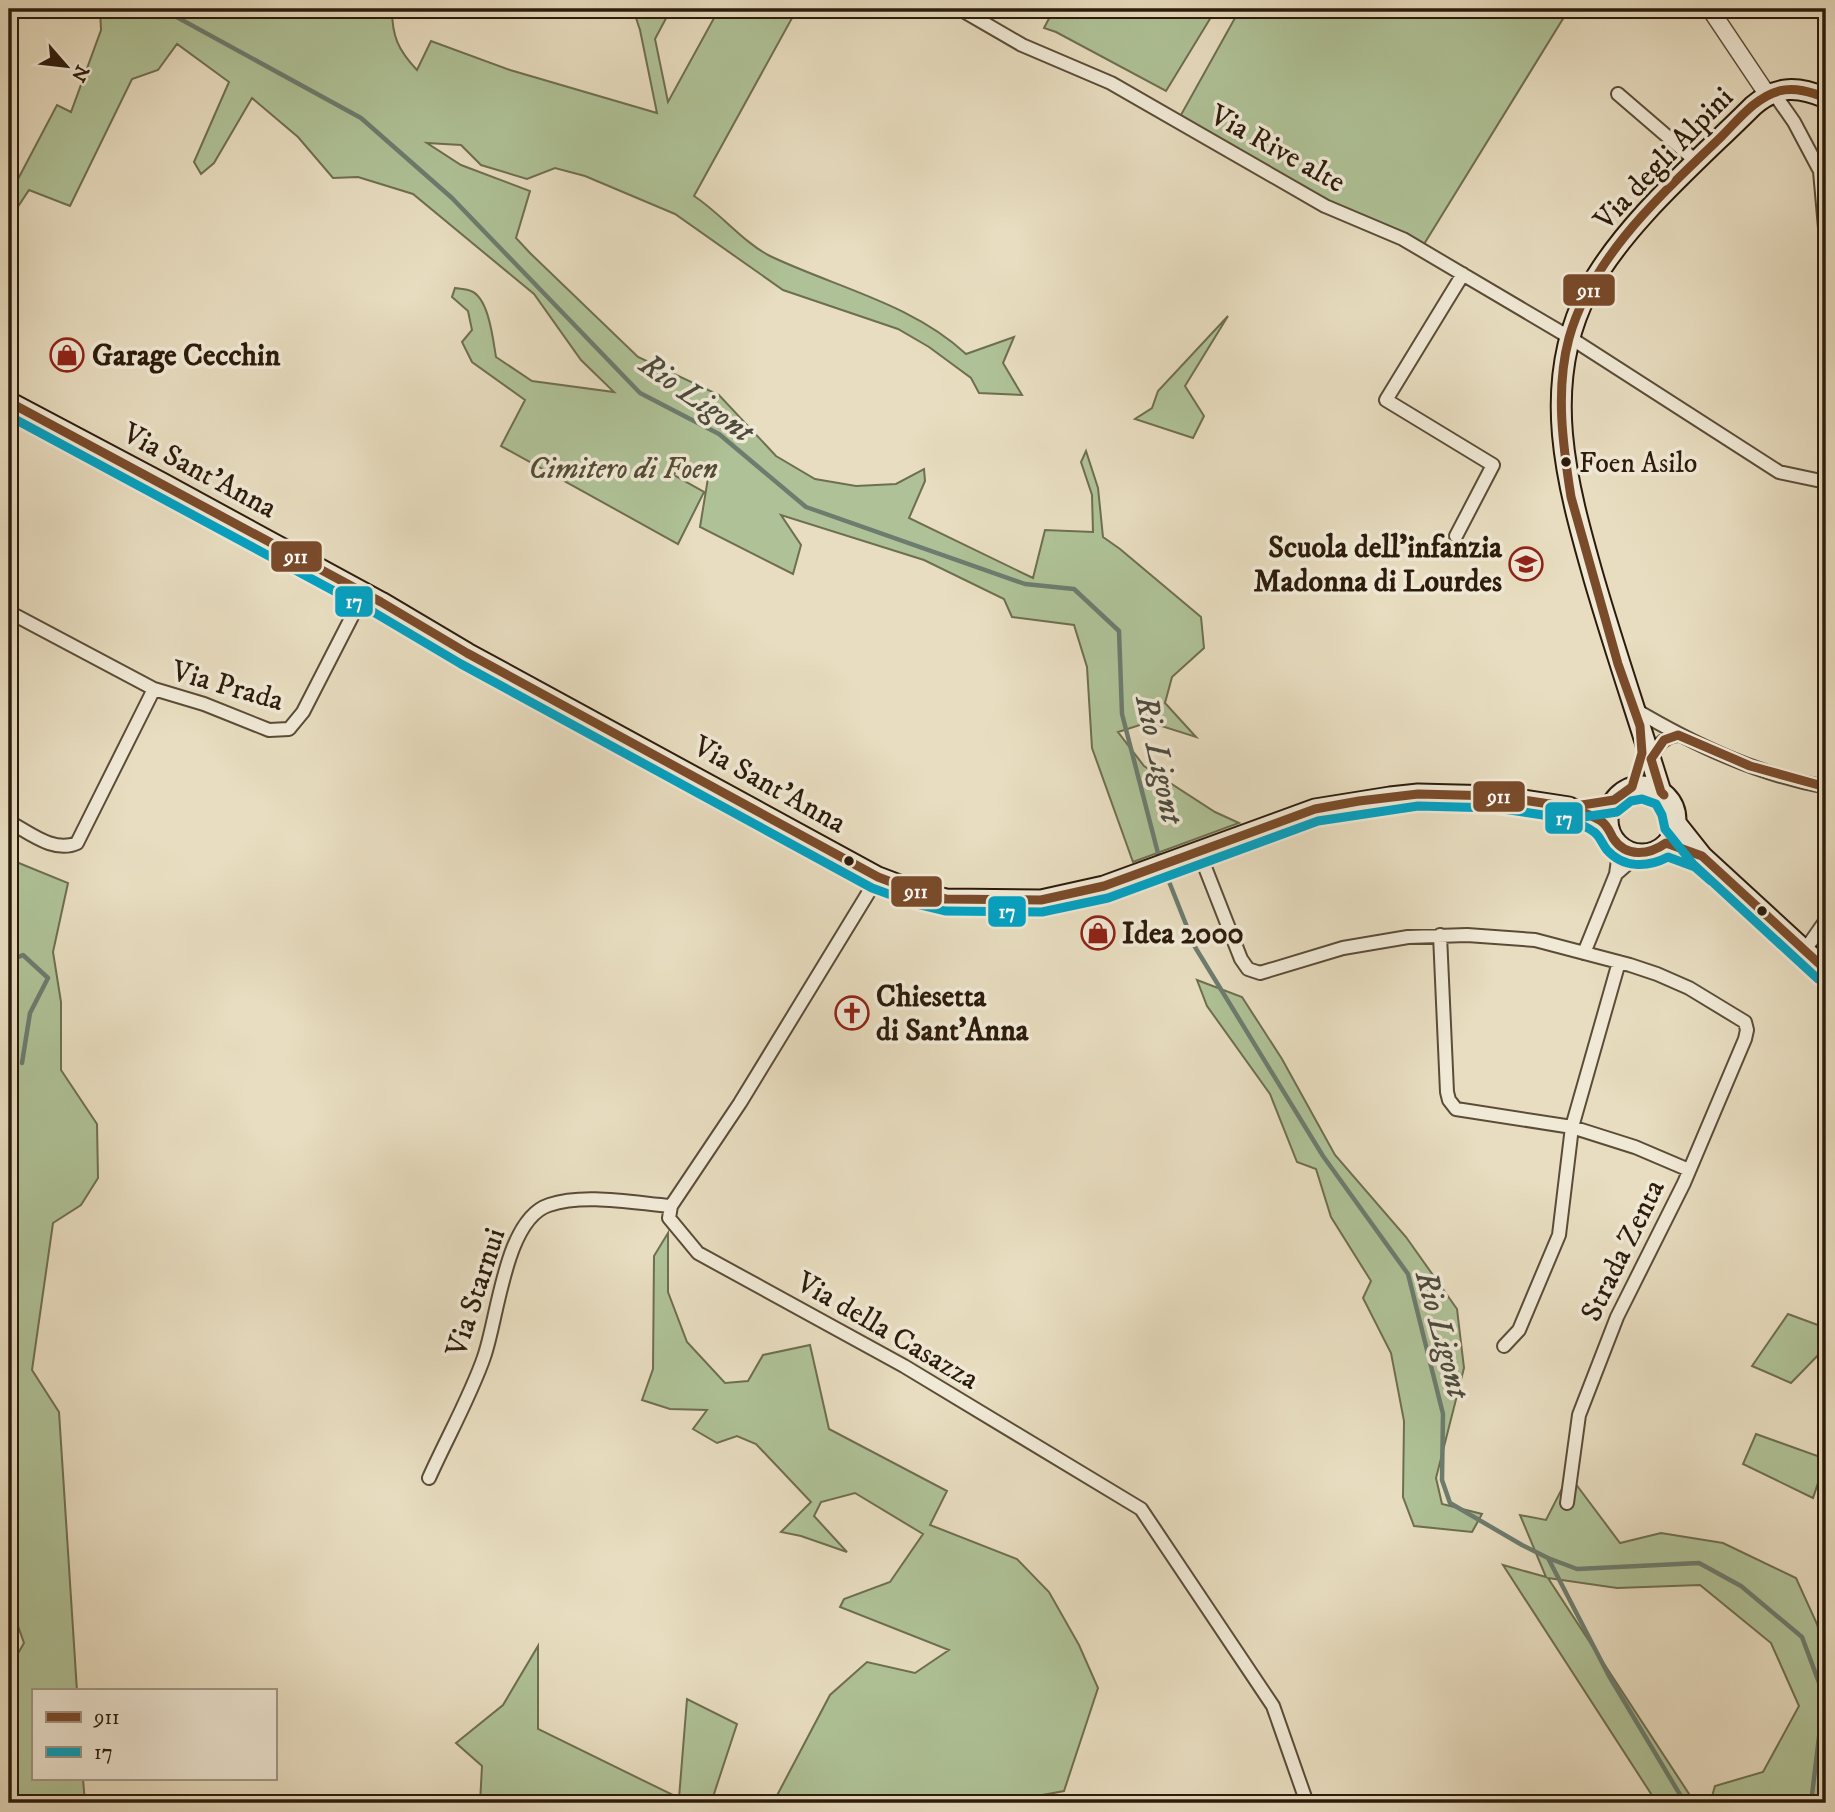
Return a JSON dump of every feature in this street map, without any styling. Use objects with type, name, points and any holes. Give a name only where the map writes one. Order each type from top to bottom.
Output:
[{"type":"main road","name":"Via degli Alpini","points":[[1661,792],[1618,664],[1571,497],[1562,424],[1563,373],[1569,337],[1588,290],[1614,251],[1644,215],[1770,93],[1798,90],[1826,97]]},
{"type":"main road","name":"Via Sant'Anna","points":[[9,402],[163,483],[878,877],[946,900],[1041,900],[1104,886],[1315,809],[1390,797],[1418,794],[1497,796],[1569,807],[1608,826]]},
{"type":"main road","name":"Via degli Alpini","points":[[1632,787],[1642,753],[1637,717]]},
{"type":"main road","points":[[1642,786],[1661,792],[1674,811],[1674,830],[1666,844],[1654,852],[1639,854],[1620,846],[1608,826],[1609,809],[1614,800],[1632,787],[1642,786]]},
{"type":"main road","name":"Via Sant'Anna","points":[[1569,807],[1614,800]]},
{"type":"main road","points":[[1675,822],[1702,856],[1826,970]]},
{"type":"main road","points":[[1666,844],[1702,856]]},
{"type":"street","name":"Via Rive alte","points":[[960,9],[1022,45],[1111,83],[1325,206],[1404,239],[1569,337],[1779,472],[1826,482]]},
{"type":"street","points":[[1710,9],[1794,122],[1820,171],[1826,239]]},
{"type":"street","points":[[1618,94],[1697,162]]},
{"type":"street","points":[[1456,536],[1493,465],[1386,400],[1463,274]]},
{"type":"street","name":"Via Prada","points":[[13,824],[57,846],[77,843],[154,689],[204,704],[270,730],[289,729],[303,712],[364,593]]},
{"type":"street","points":[[9,612],[154,689]]},
{"type":"street","points":[[1637,717],[1724,757],[1773,774],[1826,787]]},
{"type":"street","points":[[1651,759],[1660,743],[1671,735],[1678,735]]},
{"type":"street","points":[[1584,953],[1616,874],[1620,846]]},
{"type":"street","points":[[1199,852],[1244,964],[1256,973],[1343,948],[1408,937],[1440,935],[1535,940],[1619,962],[1572,1127],[1559,1235],[1519,1330],[1504,1346]]},
{"type":"street","points":[[1616,874],[1639,854]]},
{"type":"street","points":[[671,1206],[740,1103],[878,877]]},
{"type":"street","points":[[1805,950],[1826,920]]},
{"type":"street","points":[[1440,935],[1447,1092],[1452,1105],[1462,1111],[1572,1127],[1635,1147],[1689,1170]]},
{"type":"street","name":"Strada Zenta","points":[[1567,1503],[1579,1415],[1619,1311],[1689,1170],[1745,1039],[1747,1026],[1735,1014],[1689,988],[1619,962]]},
{"type":"street","name":"Via Starnui","points":[[429,1478],[484,1357],[506,1261],[526,1222],[547,1205],[577,1199],[671,1206]]},
{"type":"street","name":"Via della Casazza","points":[[671,1206],[669,1218],[698,1253],[904,1366],[1141,1509],[1273,1706],[1307,1803]]},
{"type":"green space","name":"Cimitero di Foen","points":[[100,9],[392,9],[397,42],[417,70],[431,41],[510,70],[657,113],[633,9],[671,9],[655,39],[668,102],[719,9],[797,9],[694,196],[770,256],[898,309],[945,337],[966,354],[1014,337],[1003,363],[1022,395],[979,393],[971,378],[929,347],[898,329],[783,290],[675,214],[585,176],[555,168],[527,179],[481,165],[461,145],[427,143],[461,165],[530,191],[516,238],[530,253],[638,357],[719,395],[776,456],[815,479],[856,486],[896,484],[924,469],[925,481],[909,518],[1033,578],[1045,530],[1093,532],[1092,495],[1081,462],[1086,451],[1098,488],[1103,537],[1201,617],[1204,648],[1172,677],[1165,703],[1196,737],[1149,722],[1118,732],[1144,766],[1215,812],[1239,823],[1133,862],[1092,748],[1087,667],[1074,625],[1012,617],[1004,599],[924,560],[781,515],[801,545],[793,574],[700,527],[708,478],[682,458],[674,475],[704,492],[678,544],[501,446],[525,400],[472,362],[462,342],[472,330],[468,311],[452,297],[455,288],[469,290],[477,295],[486,310],[496,357],[532,381],[614,392],[581,360],[534,294],[413,194],[358,177],[333,178],[298,137],[252,98],[214,163],[201,174],[194,162],[229,82],[177,44],[158,70],[132,79],[70,206],[29,190],[17,208],[9,206],[9,196],[57,105],[71,112],[101,30]]},
{"type":"green space","points":[[1054,9],[1216,9],[1166,91],[1044,28]]},
{"type":"green space","points":[[1240,9],[1569,9],[1421,249],[1325,206],[1177,122]]},
{"type":"green space","points":[[1228,316],[1185,386],[1204,416],[1193,438],[1135,419],[1152,408],[1158,391]]},
{"type":"green space","points":[[9,859],[68,883],[53,952],[61,1002],[61,1070],[97,1124],[98,1178],[81,1205],[53,1223],[32,1370],[59,1412],[77,1689],[32,1689],[32,1780],[83,1780],[85,1803],[9,1803],[9,1669],[24,1643],[9,1601]]},
{"type":"green space","points":[[1197,980],[1242,997],[1282,1059],[1335,1155],[1406,1237],[1457,1309],[1464,1368],[1436,1478],[1442,1504],[1482,1514],[1472,1532],[1414,1526],[1403,1497],[1404,1421],[1391,1353],[1363,1298],[1371,1281],[1331,1217],[1316,1169],[1297,1162],[1270,1094],[1207,1006]]},
{"type":"green space","points":[[668,1233],[668,1292],[687,1342],[725,1383],[748,1381],[763,1355],[810,1345],[829,1429],[947,1491],[930,1525],[1017,1559],[1049,1592],[1079,1645],[1098,1688],[1064,1791],[999,1803],[773,1803],[830,1695],[867,1662],[915,1673],[949,1650],[840,1607],[844,1599],[890,1582],[923,1534],[855,1493],[821,1502],[814,1516],[847,1552],[781,1532],[811,1502],[756,1444],[737,1436],[717,1443],[693,1429],[707,1410],[670,1409],[642,1400],[653,1369],[654,1256]]},
{"type":"green space","points":[[1788,1314],[1826,1328],[1826,1347],[1791,1383],[1752,1366]]},
{"type":"green space","points":[[1756,1434],[1826,1459],[1813,1498],[1743,1464]]},
{"type":"green space","points":[[1569,1475],[1620,1543],[1661,1533],[1723,1543],[1796,1578],[1817,1624],[1826,1657],[1826,1741],[1817,1803],[1710,1803],[1715,1786],[1763,1772],[1799,1706],[1771,1643],[1700,1585],[1617,1588],[1548,1578],[1693,1800],[1691,1803],[1657,1803],[1503,1565],[1546,1577],[1520,1515],[1546,1520]]},
{"type":"green space","points":[[538,1646],[538,1729],[679,1798],[687,1699],[737,1724],[711,1803],[480,1803],[482,1766],[456,1743],[503,1705]]},
{"type":"waterway","name":"Rio Ligont","points":[[162,9],[361,118],[452,198],[640,393],[719,434],[806,507],[1025,584],[1074,589],[1119,631],[1122,714],[1160,861]]},
{"type":"waterway","name":"Rio Ligont","points":[[1164,869],[1195,947],[1323,1156],[1408,1274],[1443,1414],[1442,1480],[1450,1503],[1522,1545],[1577,1569],[1699,1563],[1741,1586],[1802,1637],[1824,1696],[1811,1803]]},
{"type":"waterway","points":[[9,961],[23,955],[48,978],[30,1013],[22,1063]]},
{"type":"waterway","points":[[1548,1558],[1609,1676],[1685,1803]]},
{"type":"transit line","name":"911","points":[[9,402],[381,602],[467,653],[878,877],[920,893],[946,899],[1041,900],[1104,886],[1315,809],[1418,794],[1497,796],[1569,807],[1614,800],[1632,787],[1642,753],[1640,726],[1618,664],[1568,478],[1561,398],[1569,338],[1594,280],[1612,253],[1653,204],[1748,110],[1763,98],[1785,90],[1803,91],[1826,98]]},
{"type":"transit line","name":"17","points":[[9,416],[375,613],[461,664],[872,888],[916,904],[945,911],[1042,912],[1108,898],[1318,821],[1418,806],[1496,808],[1570,819],[1617,812],[1631,801],[1642,799],[1656,804],[1665,829],[1693,864],[1818,979]]},
{"type":"transit line","name":"911","points":[[1664,795],[1651,759],[1664,740],[1678,735],[1750,766],[1826,787]]},
{"type":"transit line","name":"911","points":[[1549,804],[1576,810],[1601,821],[1618,844],[1631,852],[1645,852],[1666,843],[1702,856],[1826,970]]},
{"type":"transit line","name":"17","points":[[1547,816],[1572,821],[1589,829],[1598,836],[1607,850],[1620,860],[1644,864],[1668,857],[1695,867],[1711,881]]},
{"type":"place","name":"Garage Cecchin","points":[[67,355]]},
{"type":"place","name":"Foen Asilo","points":[[1566,462]]},
{"type":"place","name":"Scuola dell'infanzia Madonna di Lourdes","points":[[1526,564]]},
{"type":"place","name":"Idea 2000","points":[[1098,933]]},
{"type":"place","name":"Chiesetta di Sant'Anna","points":[[852,1013]]}]
